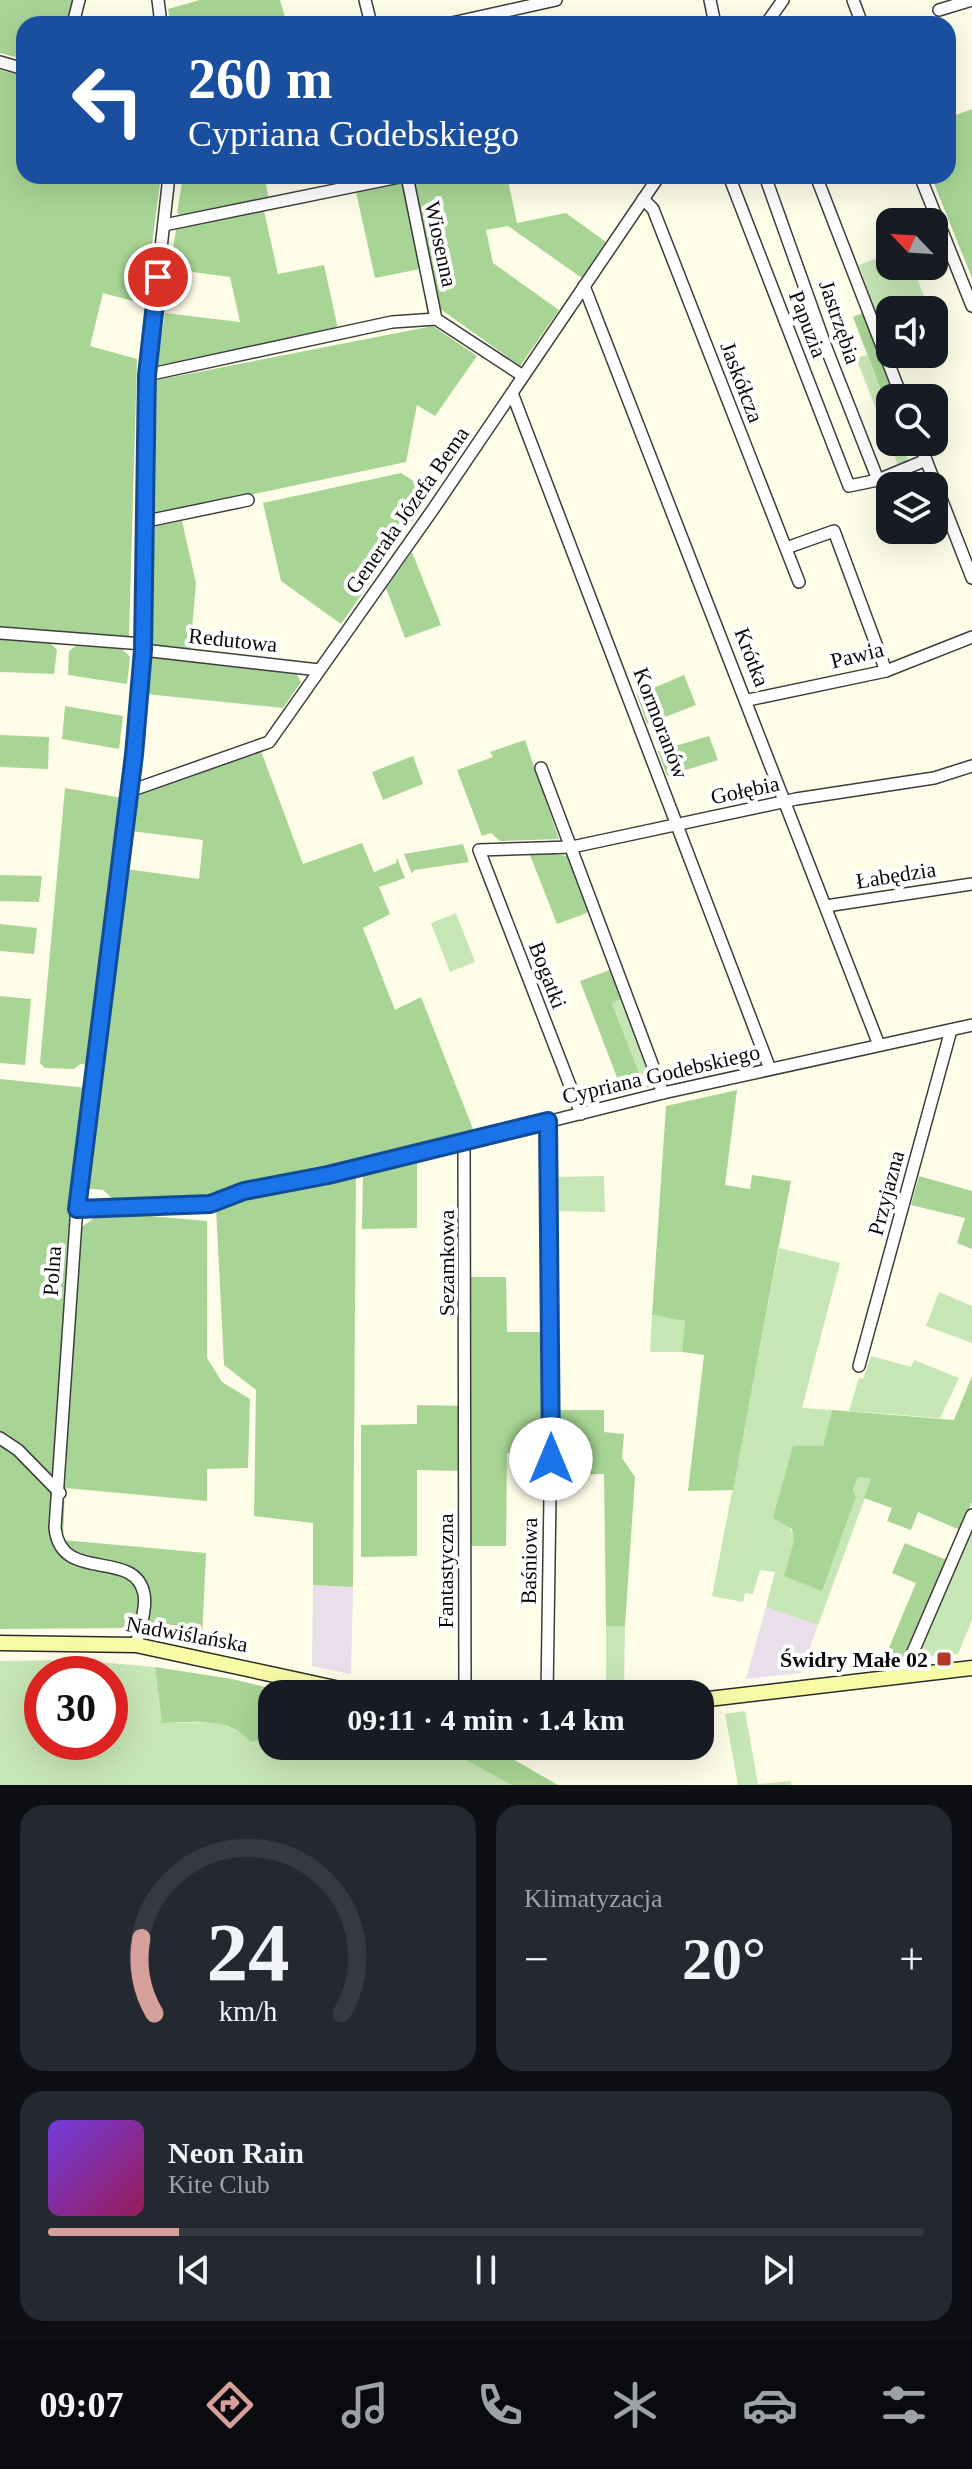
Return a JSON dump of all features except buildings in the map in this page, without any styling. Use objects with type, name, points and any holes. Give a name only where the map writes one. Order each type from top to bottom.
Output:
[{"type":"main road","name":"Nadwiślańska","points":[[0,1643],[136,1645],[298,1680]]},
{"type":"main road","points":[[714,1698],[972,1668]]},
{"type":"street","points":[[481,16],[556,0]]},
{"type":"street","points":[[939,10],[972,0]]},
{"type":"street","name":"Polna","points":[[136,1645],[144,1594],[139,1582],[128,1573],[79,1560],[61,1550],[55,1528],[60,1493],[77,1209],[130,791],[143,647],[142,522],[147,375],[168,184]]},
{"type":"street","points":[[164,225],[366,184]]},
{"type":"street","name":"Wiosenna","points":[[407,184],[436,319]]},
{"type":"street","name":"Generała Józefa Bema","points":[[130,791],[269,742],[653,184]]},
{"type":"street","name":"Papuzia","points":[[732,184],[849,486],[876,480]]},
{"type":"street","name":"Jastrzębia","points":[[768,184],[827,350],[876,475]]},
{"type":"street","points":[[819,184],[897,384]]},
{"type":"street","points":[[923,184],[972,306]]},
{"type":"street","name":"Jaskółcza","points":[[643,199],[653,209],[799,582]]},
{"type":"street","name":"Krótka","points":[[584,286],[748,700],[879,1045]]},
{"type":"street","points":[[147,375],[392,322],[436,319],[523,376]]},
{"type":"street","name":"Kormoranów","points":[[512,393],[770,1069]]},
{"type":"street","points":[[924,456],[972,578]]},
{"type":"street","points":[[897,472],[926,460]]},
{"type":"street","points":[[142,522],[248,500]]},
{"type":"street","points":[[786,548],[834,531],[886,671]]},
{"type":"street","name":"Redutowa","points":[[0,633],[143,647],[319,670]]},
{"type":"street","name":"Pawia","points":[[748,700],[886,671],[972,637]]},
{"type":"street","name":"Gołębia","points":[[479,850],[572,847],[786,802],[934,778],[972,766]]},
{"type":"street","points":[[541,768],[663,1093]]},
{"type":"street","name":"Bogatki","points":[[479,850],[581,1114]]},
{"type":"street","name":"Łabędzia","points":[[826,906],[972,884]]},
{"type":"street","name":"Cypriana Godebskiego","points":[[77,1209],[210,1204],[244,1191],[328,1175],[663,1093],[972,1025]]},
{"type":"street","name":"Przyjazna","points":[[859,1366],[951,1030]]},
{"type":"street","name":"Baśniowa","points":[[547,1680],[551,1430],[548,1121]]},
{"type":"street","name":"Sezamkowa","points":[[464,1142],[466,1449]]},
{"type":"street","points":[[0,1438],[18,1450],[60,1493]]},
{"type":"street","name":"Fantastyczna","points":[[465,1680],[466,1449]]},
{"type":"street","points":[[906,1675],[906,1668],[972,1515]]},
{"type":"shaded area","points":[[313,1585],[353,1587],[351,1674],[312,1666]]},
{"type":"shaded area","points":[[766,1607],[818,1625],[801,1673],[746,1679]]},
{"type":"green space","points":[[0,0],[73,0],[69,16],[16,16],[16,57],[0,53]]},
{"type":"green space","points":[[200,0],[280,0],[285,16],[169,16],[168,9]]},
{"type":"green space","points":[[0,70],[16,74],[16,184],[160,184],[144,304],[103,293],[90,346],[137,359],[129,637],[0,626]]},
{"type":"green space","points":[[972,109],[972,278],[948,218],[948,208],[944,208],[934,184],[956,184],[956,115]]},
{"type":"green space","points":[[182,184],[266,184],[269,199],[183,217],[177,213]]},
{"type":"green space","points":[[402,184],[420,269],[375,278],[356,192]]},
{"type":"green space","points":[[413,184],[509,184],[517,223],[566,213],[606,242],[582,278],[508,226],[486,230],[493,263],[559,310],[520,366],[439,308]]},
{"type":"green space","points":[[264,211],[278,274],[324,265],[338,329],[157,366],[165,313],[240,322],[230,277],[170,269],[176,229]]},
{"type":"green space","points":[[876,258],[876,280],[918,280],[924,296],[876,296],[876,314],[859,265]]},
{"type":"green space","points":[[865,312],[876,341],[876,368],[886,368],[893,384],[879,384],[853,317]]},
{"type":"green space","points":[[433,326],[477,356],[435,416],[417,405],[406,462],[155,515],[157,380]]},
{"type":"green space","points":[[867,355],[878,384],[876,409],[856,358]]},
{"type":"green space","points":[[894,456],[906,456],[908,460],[898,465]]},
{"type":"green space","points":[[401,473],[432,493],[341,624],[281,581],[263,503]]},
{"type":"green space","points":[[182,521],[196,583],[190,651],[151,647],[155,526]]},
{"type":"green space","points":[[412,552],[441,625],[405,638],[386,588]]},
{"type":"green space","points":[[0,639],[50,643],[57,650],[54,674],[0,672]]},
{"type":"green space","points":[[76,646],[122,649],[130,657],[127,684],[68,675],[69,651]]},
{"type":"green space","points":[[149,657],[295,671],[301,682],[283,708],[146,694]]},
{"type":"green space","points":[[684,675],[696,705],[647,724],[637,695]]},
{"type":"green space","points":[[65,706],[123,716],[119,749],[62,739]]},
{"type":"green space","points":[[0,735],[49,737],[48,769],[0,767]]},
{"type":"green space","points":[[709,736],[718,760],[667,776],[658,751]]},
{"type":"green space","points":[[525,740],[559,839],[500,841],[491,833],[482,836],[457,770],[493,757],[490,752]]},
{"type":"green space","points":[[261,751],[303,864],[362,843],[374,872],[396,863],[397,858],[405,878],[379,887],[390,914],[363,928],[395,1010],[421,997],[475,1134],[207,1199],[128,1201],[112,1198],[103,1190],[82,1188],[126,869],[199,879],[203,840],[131,831],[135,794]]},
{"type":"green space","points":[[413,756],[423,784],[383,800],[372,772]]},
{"type":"green space","points":[[65,788],[123,798],[90,1065],[80,1064],[74,1069],[45,1068],[40,1063]]},
{"type":"green space","points":[[463,844],[469,862],[414,870],[412,874],[404,854]]},
{"type":"green space","points":[[530,855],[568,856],[589,909],[587,913],[557,924]]},
{"type":"green space","points":[[0,875],[42,876],[39,902],[0,901]]},
{"type":"green space","points":[[456,913],[475,962],[450,972],[431,923]]},
{"type":"green space","points":[[0,924],[37,928],[34,954],[0,951]]},
{"type":"green space","points":[[610,970],[621,999],[612,1003],[645,1088],[623,1093],[580,981]]},
{"type":"green space","points":[[0,996],[31,999],[25,1065],[0,1063]]},
{"type":"green space","points":[[621,999],[653,1079],[648,1088],[645,1088],[612,1002]]},
{"type":"green space","points":[[0,1079],[87,1088],[70,1223],[57,1487],[65,1487],[79,1229],[102,1212],[207,1221],[207,1358],[222,1382],[250,1399],[248,1468],[207,1469],[207,1501],[65,1488],[63,1540],[206,1553],[202,1639],[130,1628],[0,1629]]},
{"type":"green space","points":[[737,1090],[725,1185],[750,1189],[752,1175],[791,1181],[733,1490],[688,1491],[704,1355],[682,1352],[685,1321],[652,1315],[666,1106]]},
{"type":"green space","points":[[417,1158],[417,1228],[362,1229],[363,1171]]},
{"type":"green space","points":[[356,1172],[353,1587],[313,1585],[313,1523],[254,1516],[256,1390],[224,1365],[216,1208],[231,1201]]},
{"type":"green space","points":[[604,1176],[605,1212],[556,1211],[557,1177]]},
{"type":"green space","points":[[919,1176],[972,1191],[972,1249],[957,1243],[965,1218],[911,1205]]},
{"type":"green space","points":[[779,1248],[840,1263],[802,1408],[832,1410],[823,1447],[793,1446],[788,1525],[822,1590],[856,1497],[853,1491],[858,1477],[872,1479],[818,1625],[766,1607],[775,1572],[760,1570],[753,1594],[745,1593],[743,1602],[712,1596]]},
{"type":"green space","points":[[471,1277],[506,1277],[507,1332],[542,1332],[542,1455],[507,1453],[506,1546],[470,1546]]},
{"type":"green space","points":[[939,1292],[972,1306],[972,1343],[926,1326]]},
{"type":"green space","points":[[652,1315],[685,1321],[682,1352],[650,1352]]},
{"type":"green space","points":[[871,1356],[911,1367],[914,1360],[959,1378],[940,1418],[849,1411],[859,1378],[863,1379]]},
{"type":"green space","points":[[972,1376],[972,1502],[960,1530],[918,1512],[911,1530],[887,1521],[892,1508],[864,1498],[871,1479],[858,1477],[853,1490],[856,1497],[822,1591],[784,1576],[794,1541],[792,1529],[773,1518],[793,1446],[823,1446],[832,1410],[954,1420]]},
{"type":"green space","points":[[417,1405],[462,1406],[463,1471],[417,1470],[417,1556],[361,1557],[361,1425],[417,1424]]},
{"type":"green space","points":[[555,1410],[604,1410],[604,1432],[624,1434],[622,1458],[635,1477],[625,1626],[606,1626],[604,1474],[555,1475]]},
{"type":"green space","points":[[972,1522],[972,1620],[958,1654],[914,1657]]},
{"type":"green space","points":[[905,1543],[947,1560],[905,1659],[883,1662],[916,1583],[892,1573]]},
{"type":"green space","points":[[606,1626],[625,1626],[624,1680],[606,1680]]},
{"type":"green space","points":[[0,1661],[24,1661],[24,1760],[128,1760],[128,1665],[155,1667],[162,1723],[217,1722],[258,1741],[258,1760],[465,1760],[512,1785],[0,1785]]},
{"type":"green space","points":[[155,1667],[258,1685],[258,1740],[251,1742],[232,1728],[210,1722],[162,1723]]},
{"type":"green space","points":[[745,1711],[758,1784],[791,1781],[791,1785],[738,1785],[725,1714]]},
{"type":"green space","points":[[465,1760],[514,1760],[558,1785],[512,1785]]},
{"type":"place","name":"Świdry Małe 02","points":[[944,1659]]},
{"type":"route","points":[[158,277],[147,375],[142,522],[143,650],[134,755],[77,1209],[210,1204],[244,1191],[328,1175],[548,1121],[551,1459]]}]
